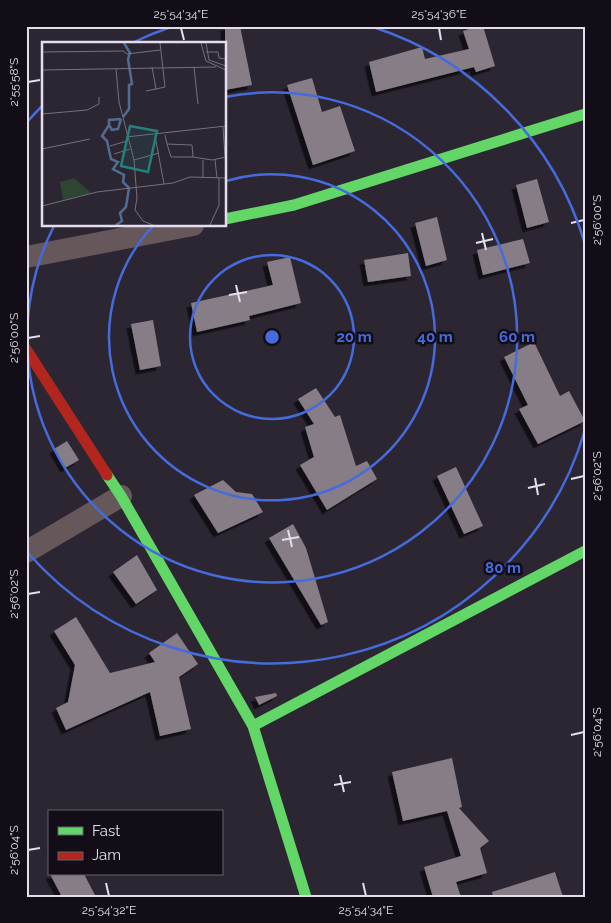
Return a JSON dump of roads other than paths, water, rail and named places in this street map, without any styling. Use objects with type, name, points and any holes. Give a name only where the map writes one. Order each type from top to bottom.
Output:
[{"type":"street","points":[[226,219],[294,205],[585,114]]},
{"type":"street","points":[[26,256],[188,226]]},
{"type":"street","points":[[26,349],[121,496],[253,726],[306,897]]},
{"type":"street","points":[[26,552],[121,496]]},
{"type":"street","points":[[253,726],[585,551]]}]
